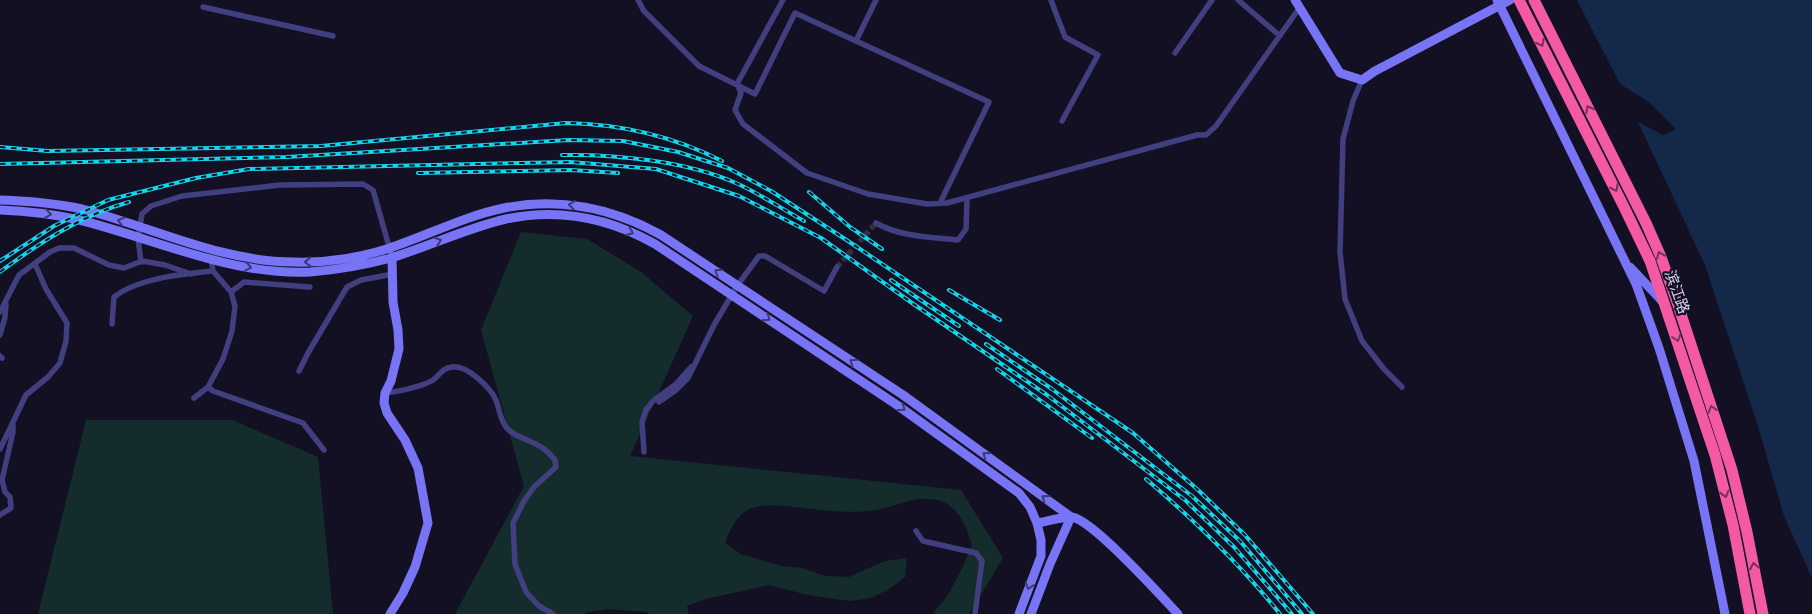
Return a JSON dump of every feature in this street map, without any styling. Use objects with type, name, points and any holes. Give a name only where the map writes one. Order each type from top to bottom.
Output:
[{"type":"highway","name":"滨江路","points":[[1519,0],[1650,261],[1715,455],[1733,525],[1750,614]]},
{"type":"highway","name":"滨江路","points":[[1534,0],[1646,223],[1661,257],[1732,470],[1747,532],[1763,614]]},
{"type":"main road","points":[[1298,4],[1340,72],[1362,80],[1499,3],[1510,0]]},
{"type":"main road","points":[[1499,3],[1636,284],[1659,348],[1694,461],[1725,614]]},
{"type":"main road","points":[[0,200],[43,203],[83,210],[201,246],[249,258],[295,262],[337,260],[391,253],[505,219],[545,214],[574,216],[609,224],[642,237],[897,404],[1019,493],[1030,507],[1037,523],[1041,540],[1041,556],[1019,614]]},
{"type":"main road","points":[[0,210],[52,215],[79,220],[201,256],[257,269],[282,272],[309,272],[371,263],[481,214],[503,208],[544,203],[575,205],[605,211],[647,227],[903,395],[1071,517],[1087,525],[1128,562],[1178,614]]},
{"type":"main road","points":[[390,614],[403,593],[415,566],[428,523],[418,468],[405,440],[387,413],[384,403],[385,393],[391,381],[399,349],[393,302],[391,253]]},
{"type":"main road","points":[[1623,259],[1666,305]]},
{"type":"main road","points":[[1037,523],[1071,517]]},
{"type":"main road","points":[[1031,614],[1071,517]]},
{"type":"street","points":[[638,0],[644,11],[699,66],[755,94],[795,13],[990,102],[940,203]]},
{"type":"street","points":[[737,84],[783,0]]},
{"type":"street","points":[[856,41],[876,0]]},
{"type":"street","points":[[1051,0],[1066,37],[1098,55],[1062,121]]},
{"type":"street","points":[[1175,53],[1212,0]]},
{"type":"street","points":[[1238,0],[1280,36]]},
{"type":"street","points":[[737,84],[741,93],[735,110],[743,124],[807,173],[868,194],[927,204],[940,203],[967,199],[1206,135],[1216,126],[1280,36],[1298,4]]},
{"type":"street","points":[[203,7],[333,36]]},
{"type":"street","points":[[1362,80],[1353,101],[1343,139],[1340,252],[1345,299],[1362,341],[1384,369],[1402,387]]},
{"type":"street","points":[[141,262],[138,238],[142,214],[151,206],[182,196],[280,185],[363,184],[373,190],[391,253]]},
{"type":"street","points":[[876,223],[886,229],[898,232],[958,240],[966,229],[967,199]]},
{"type":"street","points":[[0,312],[19,275],[54,250],[69,247],[109,265],[124,268],[141,262],[165,265],[191,274]]},
{"type":"street","points":[[659,402],[684,382],[691,372],[696,359],[731,295],[758,256],[765,256],[824,291],[837,267]]},
{"type":"street","points":[[194,398],[208,387],[223,359],[232,331],[235,306],[231,292],[213,272],[211,258]]},
{"type":"street","points":[[0,449],[26,395],[48,377],[60,363],[66,341],[67,323],[46,290],[35,264]]},
{"type":"street","points":[[112,324],[114,297],[125,288],[163,278],[213,272]]},
{"type":"street","points":[[300,371],[308,353],[347,287],[361,280],[393,274]]},
{"type":"street","points":[[231,292],[244,282],[310,288]]},
{"type":"street","points":[[0,335],[5,318],[6,302]]},
{"type":"street","points":[[644,452],[642,422],[646,410],[653,401],[676,384],[696,359]]},
{"type":"street","points":[[385,393],[399,391],[433,380],[441,371],[448,368],[465,369],[491,392],[496,401],[500,416],[509,431],[544,448],[555,460],[556,467],[534,487],[524,501],[513,523],[515,564],[526,592],[539,606],[553,614]]},
{"type":"street","points":[[208,387],[213,391],[304,423],[324,450]]},
{"type":"street","points":[[0,515],[11,508],[10,497],[5,492],[2,480],[13,432],[12,422]]},
{"type":"street","points":[[916,531],[923,541],[976,553],[982,561],[975,614]]},
{"type":"green space","points":[[521,232],[587,239],[641,272],[693,316],[630,456],[961,490],[1003,558],[969,614],[932,614],[951,590],[972,545],[961,517],[951,506],[937,500],[921,499],[861,512],[760,506],[747,510],[742,514],[729,533],[725,543],[740,554],[782,566],[802,568],[825,576],[849,577],[885,561],[907,558],[905,577],[889,589],[871,598],[850,601],[808,595],[769,585],[706,599],[687,606],[689,614],[649,614],[647,612],[608,609],[587,612],[585,614],[455,614],[524,486],[481,330]]},
{"type":"green space","points":[[86,420],[232,420],[318,457],[333,614],[38,614]]},
{"type":"water","points":[[1577,0],[1812,0],[1812,578],[1784,516],[1757,423],[1705,265],[1638,122],[1663,135],[1676,129],[1649,102],[1620,84]]},
{"type":"tunnel","points":[[837,267],[876,223]]},
{"type":"railway","points":[[0,147],[48,151],[321,146],[566,123],[607,126],[646,133],[666,138],[722,161]]},
{"type":"railway","points":[[0,164],[287,157],[568,140],[623,141],[678,152],[728,168],[771,191],[845,239],[1133,433],[1197,489],[1245,535],[1313,614]]},
{"type":"railway","points":[[562,155],[605,156],[675,164],[718,176],[738,184],[804,221]]},
{"type":"railway","points":[[0,261],[54,226],[108,200],[196,178],[249,169],[570,162],[656,169],[739,196],[821,238],[1047,395],[1185,500],[1234,547],[1292,614]]},
{"type":"railway","points":[[418,173],[571,170],[618,173]]},
{"type":"railway","points":[[809,192],[850,227],[882,249]]},
{"type":"railway","points":[[0,272],[61,231],[94,214],[129,202]]},
{"type":"railway","points":[[891,280],[959,326]]},
{"type":"railway","points":[[949,290],[1000,320]]},
{"type":"railway","points":[[986,344],[1052,389],[1192,496],[1240,541],[1302,614]]},
{"type":"railway","points":[[997,369],[1092,438]]},
{"type":"railway","points":[[1146,479],[1216,543],[1280,614]]}]
